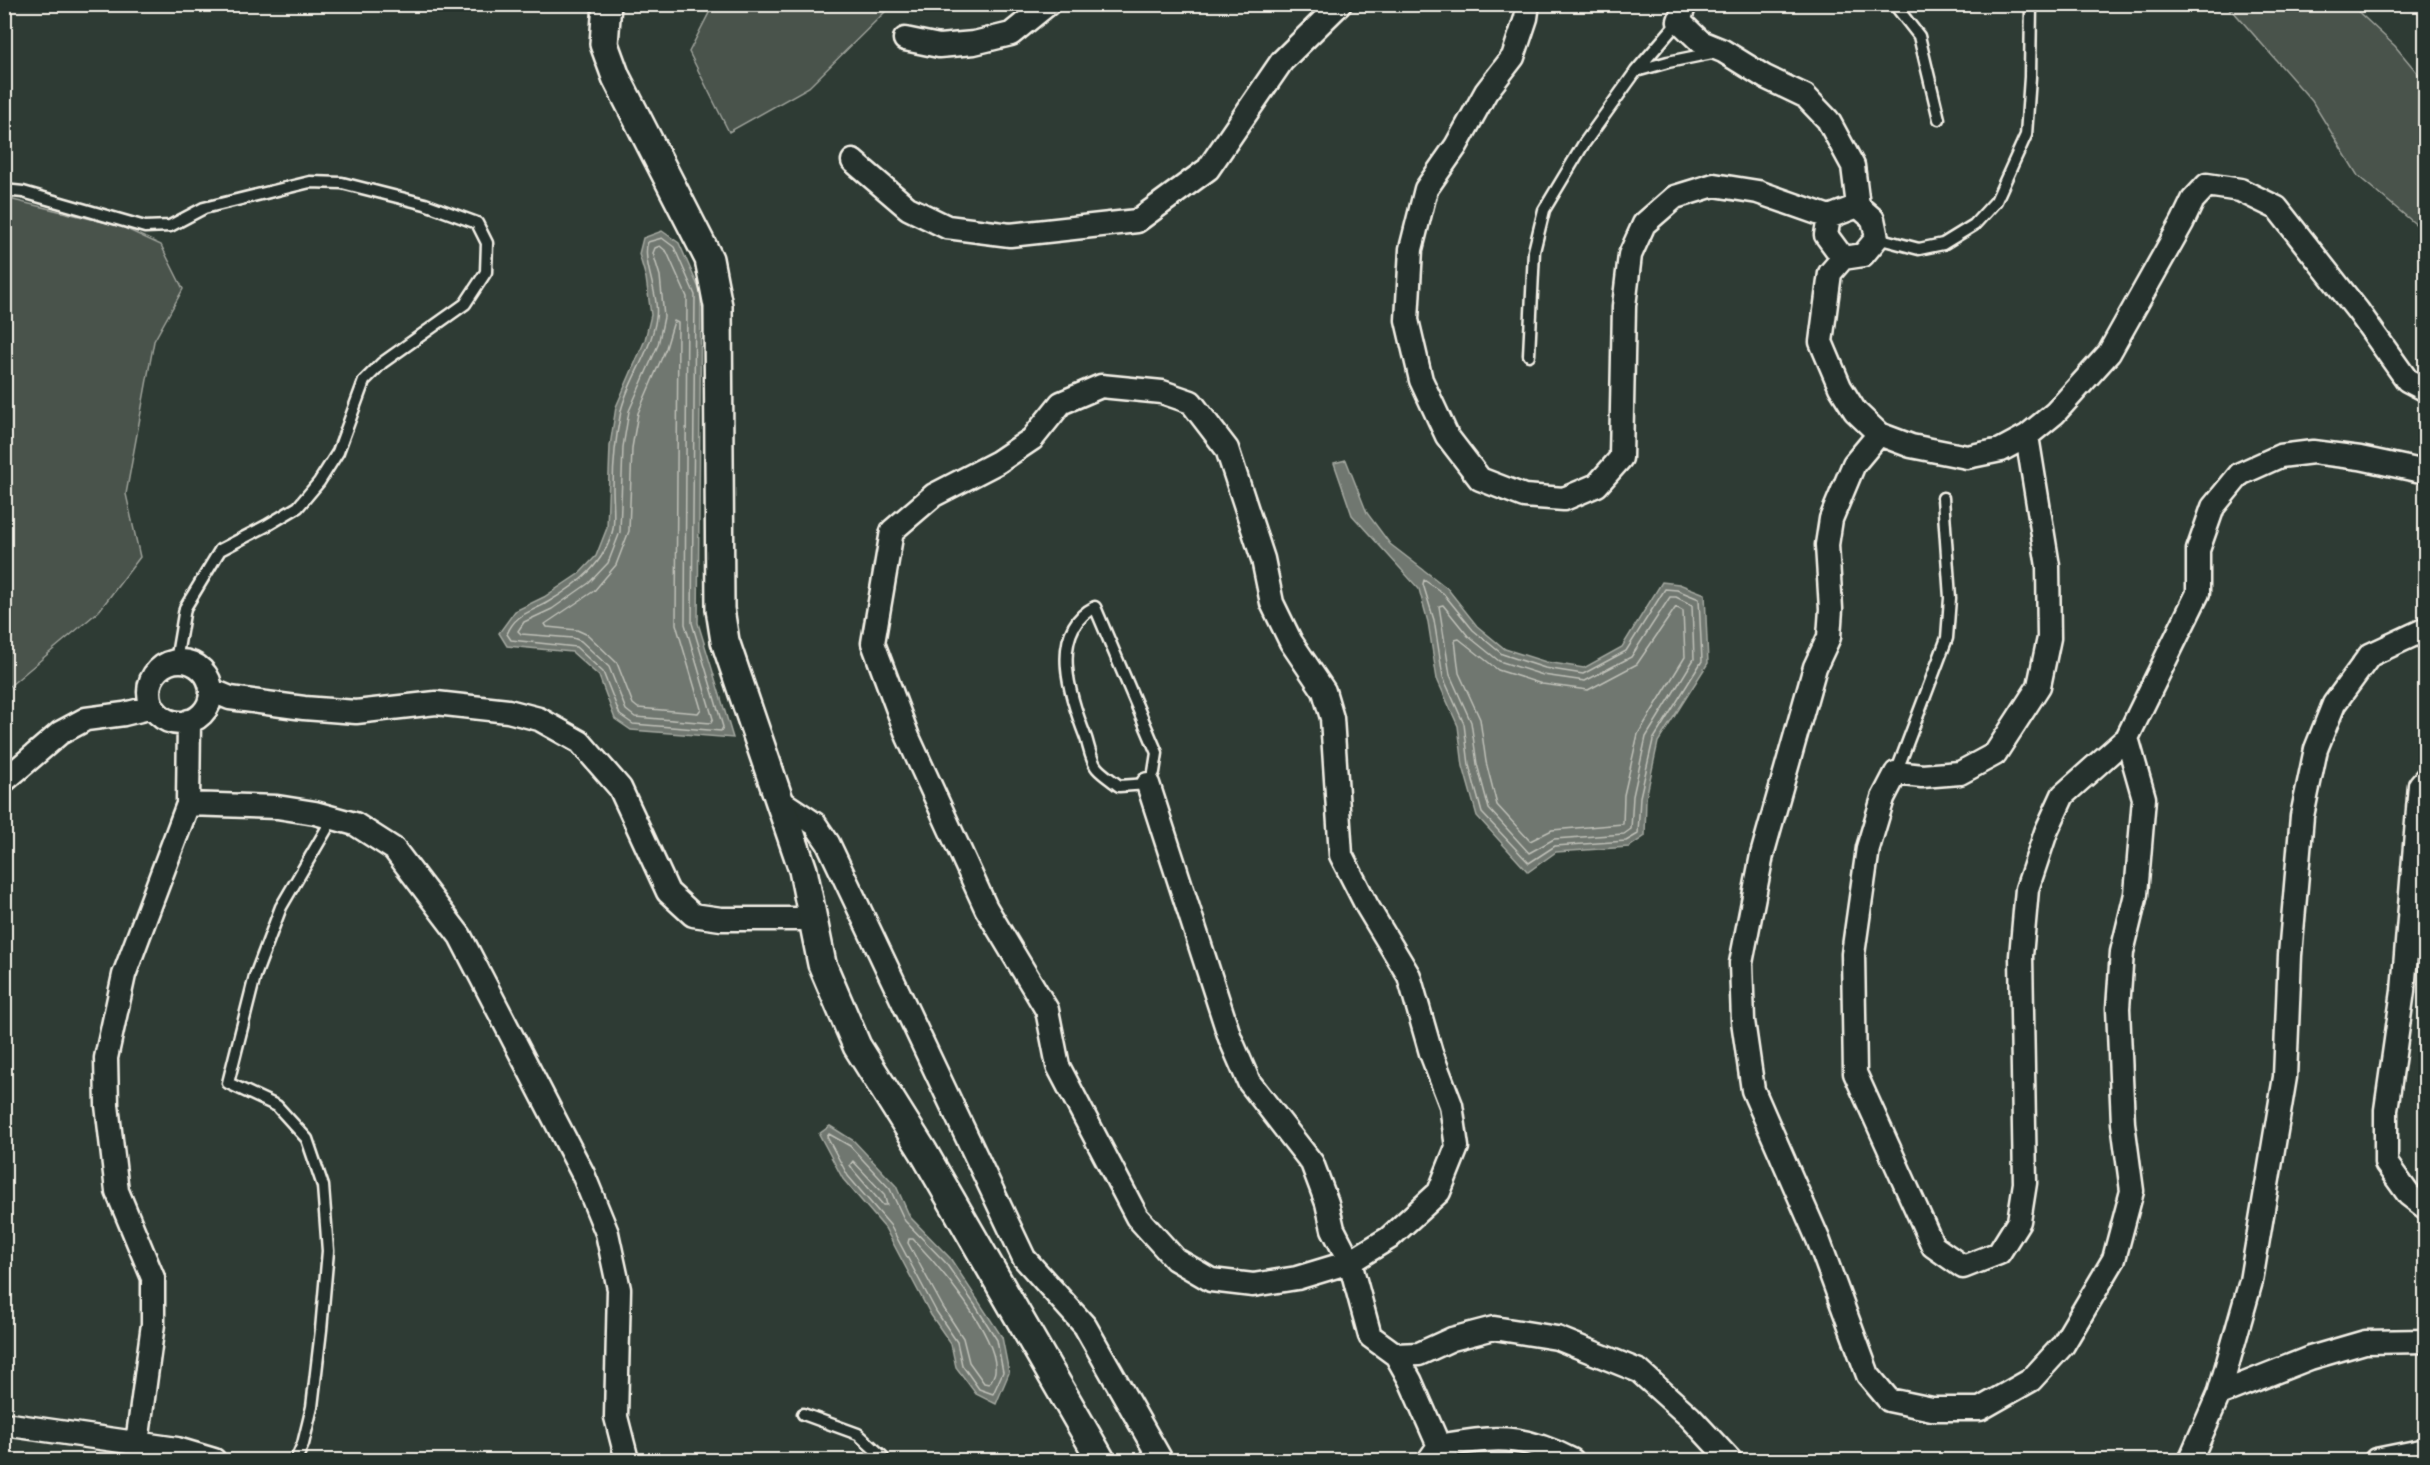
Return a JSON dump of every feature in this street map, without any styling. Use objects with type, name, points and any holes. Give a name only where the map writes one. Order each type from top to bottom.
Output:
[{"type":"street","points":[[607,4],[604,44],[616,77],[710,259],[719,315],[720,609],[725,641],[803,870],[822,964],[857,1046],[923,1150],[1101,1461]]},
{"type":"street","points":[[905,39],[939,46],[974,43],[1011,34],[1048,4]]},
{"type":"street","points":[[853,161],[908,208],[946,227],[1010,235],[1137,221],[1208,169],[1282,61],[1340,4]]},
{"type":"street","points":[[1528,4],[1526,18],[1513,57],[1486,92],[1456,146],[1426,189],[1411,249],[1407,320],[1421,380],[1448,436],[1480,479],[1524,496],[1564,499],[1597,485],[1621,458],[1624,306],[1630,255],[1644,224],[1675,197],[1714,185],[1758,192],[1829,217],[1858,206]]},
{"type":"street","points":[[1682,13],[1701,42],[1723,51],[1765,78],[1805,96],[1828,120],[1853,166],[1858,206],[1874,219],[1877,238],[1863,255],[1843,258],[1830,273],[1821,342],[1840,387],[1855,411],[1879,434],[1911,446],[1967,457],[2001,450],[2027,435],[2055,413],[2109,353],[2182,224],[2193,200],[2207,185],[2240,190],[2277,208],[2358,311],[2407,380],[2426,390]]},
{"type":"street","points":[[1829,217],[1826,235],[1843,258]]},
{"type":"street","points":[[1101,386],[1162,392],[1191,402],[1227,449],[1263,559],[1272,603],[1291,642],[1324,691],[1332,718],[1341,855],[1366,906],[1409,976],[1431,1053],[1451,1105],[1457,1147],[1439,1192],[1389,1238],[1350,1262],[1297,1278],[1253,1285],[1211,1280],[1175,1259],[1137,1217],[1058,1066],[1047,1010],[986,908],[908,737],[873,643],[892,531],[934,495],[998,462],[1032,439],[1061,403],[1101,386]]},
{"type":"street","points":[[1879,434],[1854,464],[1831,519],[1827,545],[1831,609],[1829,637],[1815,667],[1762,855],[1741,963],[1743,1021],[1753,1090],[1818,1239],[1868,1376],[1889,1400],[1932,1409],[1980,1409],[2031,1380],[2063,1345],[2114,1259],[2132,1191],[2123,1122],[2118,1008],[2122,952],[2136,894],[2144,798],[2127,738]]},
{"type":"street","points":[[2027,435],[2048,566],[2049,638],[2039,686],[1995,754],[1960,773],[1922,776],[1896,773],[1883,798],[1868,848],[1853,954],[1855,1073],[1933,1246],[1964,1267],[1999,1253],[2019,1221],[2025,1183],[2022,956],[2027,890],[2046,832],[2063,795],[2127,738],[2198,593],[2198,550],[2214,507],[2240,474],[2280,456],[2313,452],[2360,458],[2426,472]]},
{"type":"street","points":[[2190,1461],[2219,1394],[2251,1281],[2285,1077],[2290,956],[2302,816],[2316,749],[2334,704],[2370,655],[2426,629]]},
{"type":"street","points":[[176,661],[186,661],[204,671],[211,690],[205,710],[189,721],[178,723],[168,720],[153,707],[149,697],[152,678],[158,669],[176,661]]},
{"type":"street","points":[[211,690],[230,698],[304,708],[356,712],[436,703],[508,711],[539,719],[580,742],[620,788],[668,892],[693,915],[721,919],[813,919]]},
{"type":"street","points":[[4,781],[60,733],[86,719],[153,707]]},
{"type":"street","points":[[136,1443],[153,1324],[153,1278],[117,1191],[107,1105],[106,1058],[124,975],[188,804],[189,721]]},
{"type":"street","points":[[2426,778],[2420,785],[2403,991],[2386,1120],[2386,1163],[2409,1195],[2426,1208]]},
{"type":"street","points":[[1148,784],[1230,1038],[1249,1083],[1312,1163],[1327,1203],[1333,1229],[1350,1262],[1370,1336],[1396,1355],[1410,1380],[1434,1453],[1477,1439],[1517,1439],[1554,1451],[1572,1461]]},
{"type":"street","points":[[779,800],[815,824],[828,843],[1024,1258],[1085,1326],[1161,1461]]},
{"type":"street","points":[[188,804],[277,807],[355,824],[394,849],[460,936],[583,1174],[607,1233],[619,1289],[616,1417],[627,1461]]},
{"type":"street","points":[[1396,1355],[1419,1354],[1452,1339],[1494,1328],[1557,1338],[1639,1371],[1690,1417],[1730,1461]]},
{"type":"street","points":[[2219,1394],[2310,1358],[2365,1342],[2426,1341]]},
{"type":"street","points":[[4,1425],[177,1449],[214,1461]]},
{"type":"street","points":[[2376,1461],[2426,1449]]},
{"type":"lane","points":[[1894,4],[1918,36],[1939,119]]},
{"type":"lane","points":[[1877,238],[1919,249],[1943,244],[1974,225],[1996,201],[2026,135],[2031,4]]},
{"type":"lane","points":[[1528,355],[1534,251],[1544,210],[1583,145],[1636,71],[1682,13]]},
{"type":"lane","points":[[1636,71],[1723,51]]},
{"type":"lane","points":[[4,190],[23,192],[144,227],[170,226],[204,208],[310,182],[342,183],[425,204],[477,223],[488,243],[486,272],[465,304],[382,363],[364,381],[338,452],[319,482],[298,507],[220,550],[185,608],[176,661]]},
{"type":"lane","points":[[1896,773],[1947,638],[1950,598],[1943,498]]},
{"type":"lane","points":[[1095,607],[1156,753],[1154,772],[1148,784],[1119,786],[1096,767],[1075,709],[1065,661],[1071,632],[1084,612],[1095,607]]},
{"type":"lane","points":[[296,1461],[303,1444],[312,1407],[321,1330],[328,1251],[323,1186],[307,1139],[277,1106],[228,1083],[255,976],[280,907],[334,818]]},
{"type":"lane","points":[[803,1414],[858,1434],[882,1456],[884,1461]]},
{"type":"shaded area","points":[[713,4],[892,5],[809,87],[729,132],[689,52]]},
{"type":"shaded area","points":[[2218,5],[2351,5],[2395,46],[2425,82],[2425,232],[2358,176],[2312,101],[2232,10]]},
{"type":"shaded area","points":[[5,198],[120,226],[161,245],[183,289],[154,341],[126,494],[140,557],[99,611],[5,690]]},
{"type":"water","points":[[662,231],[679,243],[701,293],[698,623],[733,738],[631,730],[615,719],[599,676],[572,652],[507,646],[499,633],[515,611],[544,597],[580,573],[596,556],[607,528],[610,446],[616,407],[645,340],[651,315],[646,278],[639,254],[643,238]]},
{"type":"water","points":[[1346,460],[1367,513],[1390,544],[1447,588],[1477,626],[1505,649],[1546,662],[1584,668],[1622,647],[1662,582],[1679,584],[1705,594],[1708,663],[1658,742],[1646,798],[1645,836],[1629,847],[1556,852],[1528,872],[1477,816],[1463,766],[1458,726],[1437,679],[1428,622],[1419,589],[1352,515],[1334,463]]},
{"type":"water","points":[[830,1126],[854,1141],[896,1186],[910,1217],[950,1258],[1002,1337],[1009,1373],[996,1404],[976,1394],[956,1367],[951,1344],[931,1315],[885,1228],[843,1179],[819,1134]]}]
